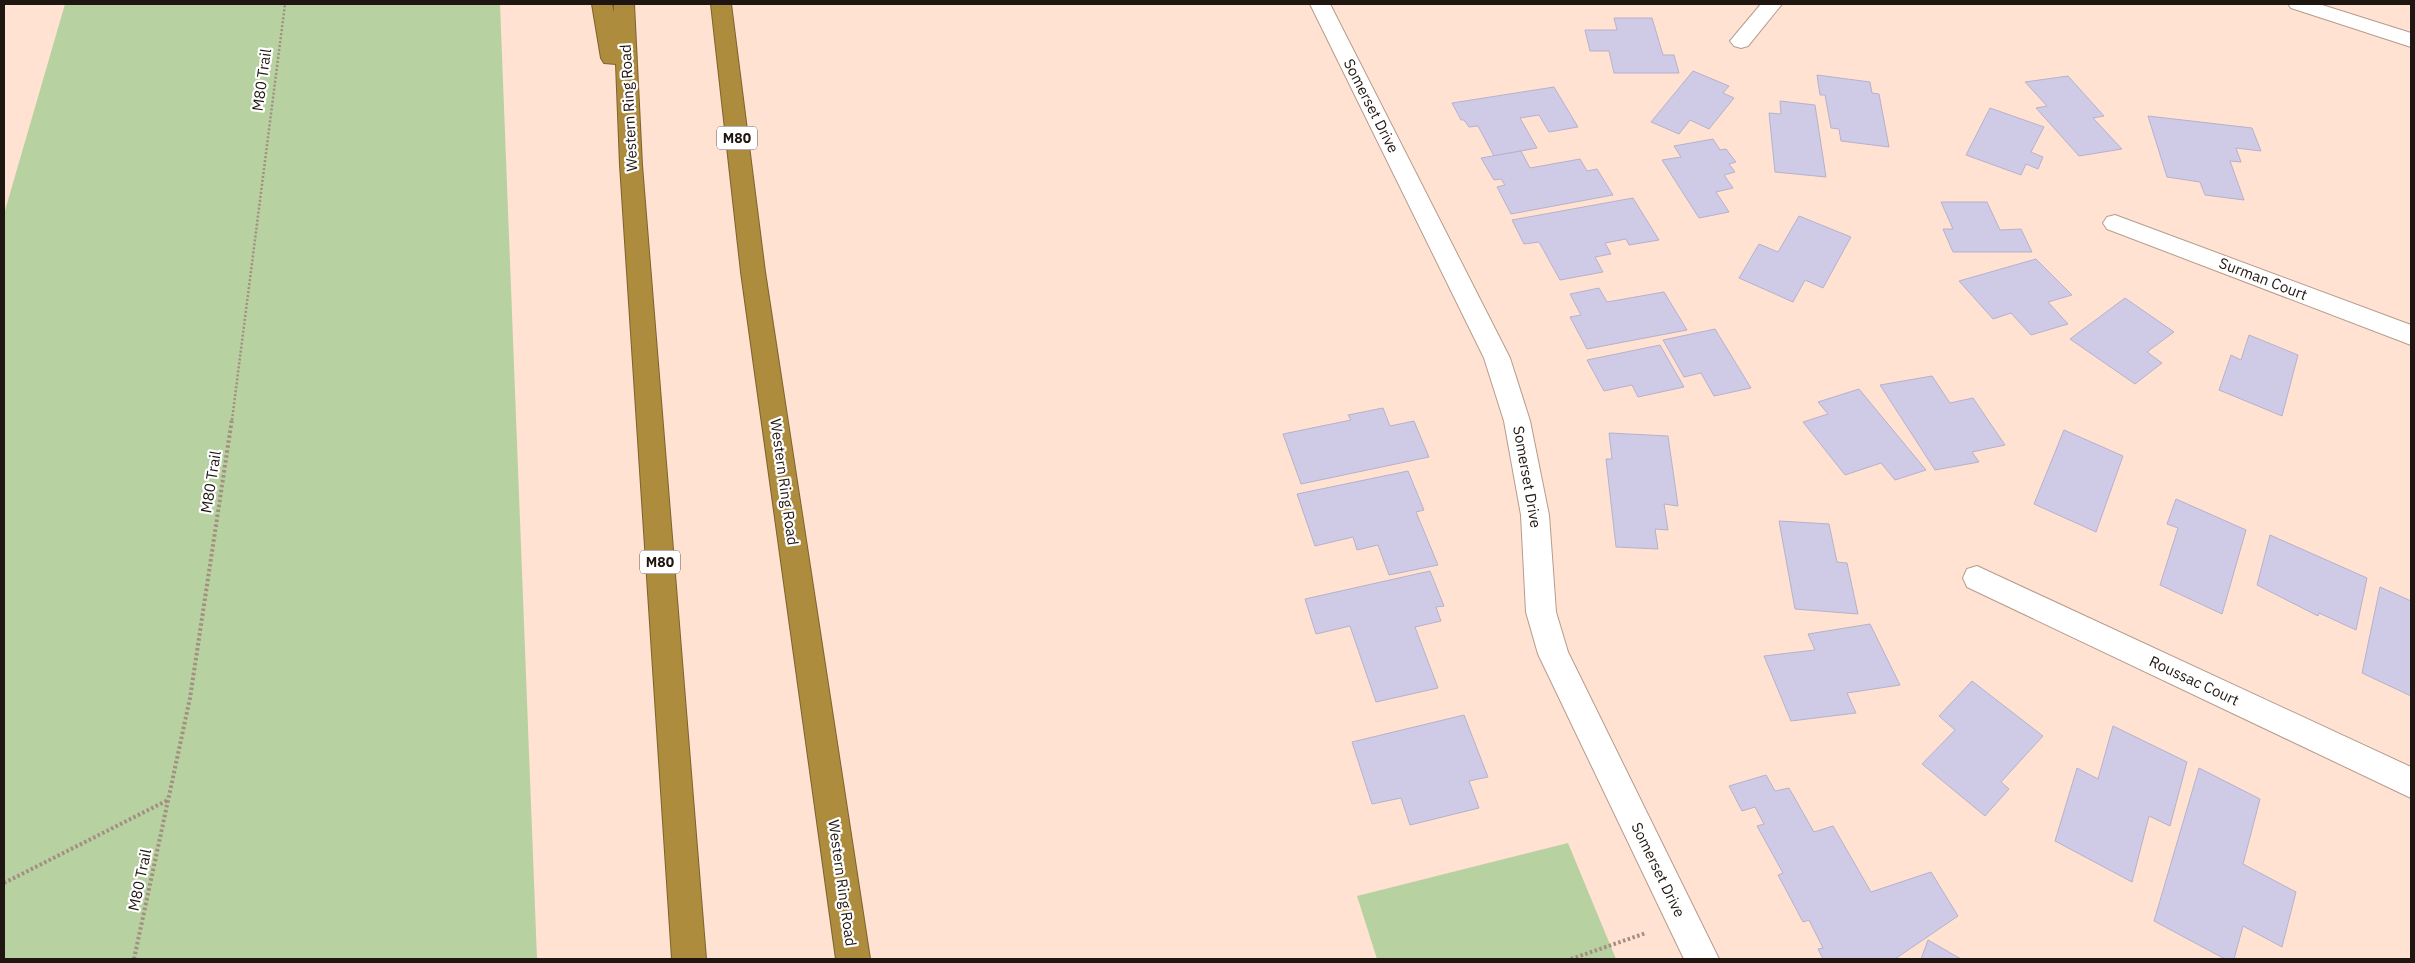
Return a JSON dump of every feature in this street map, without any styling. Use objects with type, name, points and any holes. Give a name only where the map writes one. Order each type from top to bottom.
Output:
[{"type":"highway","points":[[602,4],[631,166]]},
{"type":"highway","name":"Western Ring Road","points":[[624,4],[631,166],[689,959]]},
{"type":"highway","name":"Western Ring Road","points":[[721,4],[753,272],[853,959]]},
{"type":"highway","points":[[740,4],[753,272]]},
{"type":"street","name":"Somerset Drive","points":[[1320,4],[1497,358],[1517,421],[1535,515],[1541,612],[1553,654],[1702,959]]},
{"type":"street","points":[[1741,41],[1772,4]]},
{"type":"street","points":[[2298,4],[2411,40]]},
{"type":"street","name":"Surman Court","points":[[2115,223],[2411,335]]},
{"type":"street","name":"Roussac Court","points":[[1977,578],[2411,783]]},
{"type":"path","name":"M80 Trail","points":[[134,959],[190,698],[233,412],[266,132],[285,4]]},
{"type":"path","points":[[4,883],[168,799]]},
{"type":"path","points":[[1571,959],[1682,918]]},
{"type":"green space","points":[[65,4],[500,4],[537,959],[4,959],[4,214]]},
{"type":"green space","points":[[1568,843],[1616,959],[1377,959],[1357,896]]},
{"type":"building","points":[[1614,18],[1652,18],[1663,55],[1674,55],[1679,73],[1614,73],[1609,51],[1590,51],[1585,30],[1617,30]]},
{"type":"building","points":[[1693,71],[1729,86],[1723,93],[1734,98],[1709,129],[1690,120],[1679,134],[1651,122]]},
{"type":"building","points":[[1817,75],[1870,82],[1872,93],[1879,94],[1889,147],[1841,141],[1839,129],[1831,128],[1825,95],[1820,95]]},
{"type":"building","points":[[2068,76],[2104,116],[2093,118],[2122,149],[2079,156],[2036,108],[2047,106],[2025,82]]},
{"type":"building","points":[[1554,87],[1578,127],[1549,132],[1539,115],[1520,118],[1537,148],[1494,156],[1478,126],[1469,127],[1464,120],[1461,120],[1452,103]]},
{"type":"building","points":[[1780,101],[1815,105],[1826,177],[1775,172],[1769,113],[1781,114]]},
{"type":"building","points":[[1990,108],[2044,127],[2031,152],[2043,157],[2038,169],[2026,164],[2021,175],[1966,155]]},
{"type":"building","points":[[2148,116],[2252,128],[2261,151],[2236,148],[2241,162],[2230,161],[2244,200],[2205,195],[2200,182],[2167,177]]},
{"type":"building","points":[[1713,139],[1720,150],[1726,149],[1736,162],[1729,164],[1735,172],[1724,175],[1733,188],[1716,192],[1729,212],[1699,218],[1662,160],[1681,157],[1674,146]]},
{"type":"building","points":[[1521,151],[1530,168],[1580,159],[1587,171],[1597,169],[1613,195],[1511,214],[1497,187],[1505,185],[1501,179],[1494,180],[1481,158]]},
{"type":"building","points":[[1633,198],[1659,240],[1629,245],[1626,239],[1605,243],[1611,254],[1595,257],[1603,272],[1560,280],[1539,242],[1524,244],[1512,220]]},
{"type":"building","points":[[1941,202],[1987,202],[2000,230],[2021,229],[2032,252],[1953,252],[1943,229],[1953,229]]},
{"type":"building","points":[[1799,216],[1851,237],[1823,288],[1805,280],[1793,302],[1739,278],[1759,244],[1778,252]]},
{"type":"building","points":[[2036,259],[2072,295],[2048,302],[2068,324],[2031,335],[2011,313],[1993,319],[1959,281]]},
{"type":"building","points":[[1599,288],[1607,302],[1664,292],[1687,330],[1587,349],[1570,317],[1581,315],[1570,294]]},
{"type":"building","points":[[2125,298],[2174,332],[2147,352],[2162,363],[2135,384],[2070,339]]},
{"type":"building","points":[[1715,329],[1751,388],[1714,396],[1701,373],[1684,377],[1663,340]]},
{"type":"building","points":[[2249,335],[2298,355],[2282,416],[2219,390],[2231,355],[2241,360]]},
{"type":"building","points":[[1660,345],[1684,387],[1638,397],[1632,385],[1604,391],[1587,360]]},
{"type":"building","points":[[1932,376],[1950,403],[1973,398],[2005,445],[1972,452],[1979,462],[1935,470],[1880,385]]},
{"type":"building","points":[[1859,389],[1926,470],[1895,480],[1881,463],[1845,475],[1803,422],[1828,414],[1818,402]]},
{"type":"building","points":[[1383,408],[1390,426],[1414,421],[1429,457],[1301,484],[1283,434],[1351,420],[1348,415]]},
{"type":"building","points":[[2064,430],[2123,456],[2096,532],[2034,504]]},
{"type":"building","points":[[1609,433],[1668,436],[1678,506],[1664,504],[1668,530],[1655,529],[1658,549],[1616,547],[1606,459],[1612,459]]},
{"type":"building","points":[[1408,471],[1424,510],[1416,512],[1438,565],[1389,575],[1378,545],[1357,550],[1353,537],[1315,546],[1297,494]]},
{"type":"building","points":[[2176,499],[2246,530],[2222,614],[2160,585],[2178,528],[2167,524]]},
{"type":"building","points":[[1779,521],[1829,524],[1837,562],[1847,563],[1858,614],[1795,609]]},
{"type":"building","points":[[2270,535],[2367,578],[2356,630],[2319,613],[2318,616],[2257,585]]},
{"type":"building","points":[[1430,571],[1444,606],[1436,607],[1441,621],[1415,627],[1438,688],[1376,702],[1350,626],[1316,634],[1305,599]]},
{"type":"building","points":[[2380,587],[2411,601],[2411,696],[2362,673]]},
{"type":"building","points":[[1870,624],[1900,685],[1847,693],[1856,713],[1791,721],[1764,656],[1815,650],[1808,634]]},
{"type":"building","points":[[1972,681],[2043,736],[2001,782],[2009,789],[1985,816],[1922,764],[1955,730],[1939,716]]},
{"type":"building","points":[[1464,715],[1488,777],[1469,781],[1479,808],[1410,825],[1401,798],[1372,804],[1352,742]]},
{"type":"building","points":[[2113,726],[2187,762],[2170,826],[2149,816],[2132,882],[2055,841],[2077,768],[2098,779]]},
{"type":"building","points":[[2199,768],[2260,799],[2243,864],[2296,892],[2282,947],[2243,926],[2234,959],[2225,959],[2154,921]]},
{"type":"building","points":[[1766,775],[1775,791],[1789,788],[1814,832],[1833,826],[1871,892],[1931,872],[1958,916],[1895,959],[1823,959],[1818,949],[1823,948],[1809,920],[1803,922],[1778,875],[1783,873],[1757,826],[1764,824],[1755,807],[1742,811],[1729,786]]},
{"type":"building","points":[[1928,940],[1961,959],[1921,959]]}]
